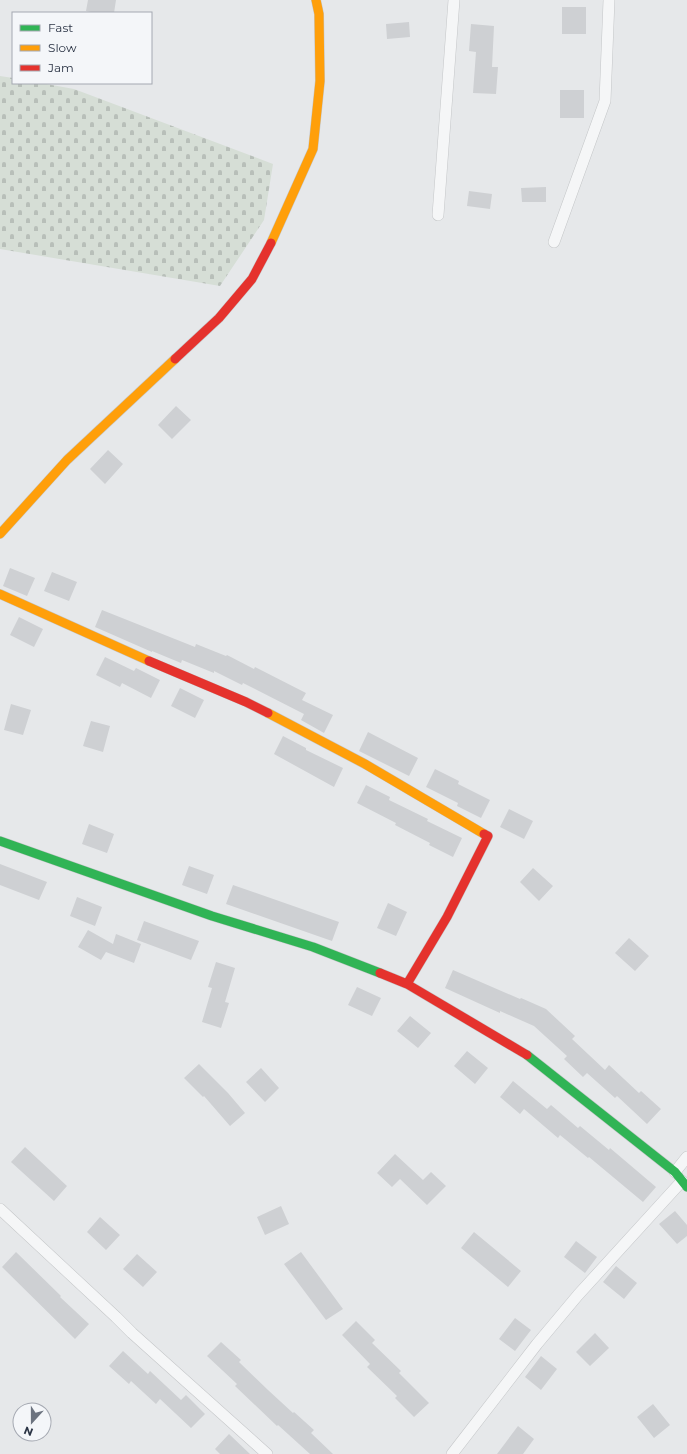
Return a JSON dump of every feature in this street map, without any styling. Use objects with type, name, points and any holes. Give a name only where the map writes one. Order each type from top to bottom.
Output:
[{"type":"street","points":[[0,534],[67,460],[219,318],[252,279],[278,230],[313,149],[320,81],[319,14],[316,0]]},
{"type":"street","points":[[438,215],[454,0]]},
{"type":"street","points":[[554,242],[604,101],[609,0]]},
{"type":"street","points":[[0,594],[149,661],[246,702],[365,764],[488,836],[447,917],[407,984]]},
{"type":"street","points":[[0,841],[212,916],[313,947],[407,984],[522,1051],[674,1172],[685,1184],[578,1295],[452,1454]]},
{"type":"street","points":[[674,1172],[687,1157]]},
{"type":"street","points":[[0,1209],[132,1333],[267,1454]]},
{"type":"green space","points":[[0,76],[12,78],[12,84],[46,84],[74,89],[273,164],[264,220],[220,286],[0,249]]},
{"type":"building","points":[[88,0],[116,0],[114,12],[86,11]]},
{"type":"building","points":[[562,7],[586,7],[586,34],[562,34]]},
{"type":"building","points":[[409,22],[410,37],[387,39],[386,24]]},
{"type":"building","points":[[471,24],[494,26],[492,67],[498,67],[496,94],[473,93],[476,52],[469,51]]},
{"type":"building","points":[[560,90],[584,90],[584,118],[560,118]]},
{"type":"building","points":[[546,187],[546,202],[522,202],[521,188]]},
{"type":"building","points":[[469,191],[492,194],[490,209],[467,206]]},
{"type":"building","points":[[176,406],[191,420],[172,439],[158,425]]},
{"type":"building","points":[[108,450],[123,464],[105,484],[90,469]]},
{"type":"building","points":[[10,568],[35,578],[27,596],[3,586]]},
{"type":"building","points":[[52,572],[77,582],[69,601],[44,591]]},
{"type":"building","points":[[102,610],[195,647],[196,644],[226,656],[227,655],[254,669],[255,667],[306,693],[302,700],[333,715],[324,733],[301,720],[304,714],[243,683],[242,685],[214,671],[214,673],[182,660],[181,663],[95,627]]},
{"type":"building","points":[[19,617],[43,629],[34,647],[10,635]]},
{"type":"building","points":[[105,657],[134,671],[136,668],[160,680],[151,698],[122,683],[120,687],[96,675]]},
{"type":"building","points":[[180,688],[204,700],[195,718],[171,706]]},
{"type":"building","points":[[11,704],[31,710],[23,735],[4,730]]},
{"type":"building","points":[[91,721],[110,726],[103,752],[83,746]]},
{"type":"building","points":[[368,732],[418,758],[409,776],[359,751]]},
{"type":"building","points":[[283,736],[306,748],[306,750],[343,768],[334,787],[274,754]]},
{"type":"building","points":[[435,769],[459,781],[458,784],[490,800],[481,818],[457,806],[458,803],[426,787]]},
{"type":"building","points":[[366,785],[390,797],[389,800],[428,819],[427,821],[462,838],[453,857],[395,825],[396,823],[357,803]]},
{"type":"building","points":[[509,809],[533,821],[524,839],[500,827]]},
{"type":"building","points":[[89,824],[114,834],[107,853],[82,844]]},
{"type":"building","points":[[0,864],[47,882],[39,900],[0,885]]},
{"type":"building","points":[[189,866],[214,875],[207,894],[182,885]]},
{"type":"building","points":[[533,868],[553,886],[539,901],[520,882]]},
{"type":"building","points":[[233,885],[339,922],[332,941],[226,904]]},
{"type":"building","points":[[77,897],[102,907],[95,926],[70,916]]},
{"type":"building","points":[[388,903],[407,912],[396,936],[377,928]]},
{"type":"building","points":[[144,921],[199,941],[191,960],[137,940]]},
{"type":"building","points":[[88,930],[113,944],[116,934],[141,944],[134,963],[106,952],[101,960],[78,947]]},
{"type":"building","points":[[629,938],[649,956],[635,971],[615,953]]},
{"type":"building","points":[[216,962],[235,968],[225,1002],[229,1003],[221,1028],[202,1022],[212,988],[208,987]]},
{"type":"building","points":[[453,970],[546,1009],[575,1036],[572,1039],[605,1070],[609,1065],[639,1093],[641,1091],[661,1109],[647,1124],[617,1096],[615,1098],[587,1073],[583,1077],[564,1059],[567,1056],[534,1026],[500,1011],[500,1013],[445,988]]},
{"type":"building","points":[[357,987],[381,998],[372,1016],[348,1005]]},
{"type":"building","points":[[410,1016],[431,1033],[418,1048],[397,1031]]},
{"type":"building","points":[[467,1051],[488,1068],[475,1084],[454,1066]]},
{"type":"building","points":[[199,1064],[228,1093],[245,1113],[230,1126],[204,1096],[203,1097],[184,1078]]},
{"type":"building","points":[[261,1068],[279,1088],[265,1102],[246,1082]]},
{"type":"building","points":[[513,1081],[547,1109],[551,1105],[578,1128],[580,1126],[609,1150],[610,1148],[656,1187],[643,1202],[589,1157],[588,1158],[560,1135],[558,1138],[524,1109],[520,1114],[500,1097]]},
{"type":"building","points":[[25,1147],[67,1186],[54,1201],[11,1162]]},
{"type":"building","points":[[395,1154],[423,1180],[431,1172],[446,1186],[427,1205],[400,1179],[392,1187],[377,1173]]},
{"type":"building","points":[[281,1206],[289,1224],[265,1235],[257,1217]]},
{"type":"building","points":[[675,1211],[687,1225],[687,1236],[677,1244],[659,1224]]},
{"type":"building","points":[[100,1217],[120,1235],[106,1250],[87,1232]]},
{"type":"building","points":[[474,1232],[521,1271],[508,1287],[461,1248]]},
{"type":"building","points":[[576,1241],[597,1257],[585,1273],[564,1257]]},
{"type":"building","points":[[16,1252],[89,1324],[75,1339],[2,1267]]},
{"type":"building","points":[[301,1252],[343,1309],[326,1320],[284,1264]]},
{"type":"building","points":[[137,1254],[157,1272],[143,1287],[123,1269]]},
{"type":"building","points":[[616,1266],[637,1283],[624,1299],[603,1282]]},
{"type":"building","points":[[515,1318],[531,1330],[515,1351],[499,1339]]},
{"type":"building","points":[[356,1321],[375,1340],[372,1343],[401,1371],[399,1373],[429,1403],[414,1417],[395,1398],[397,1396],[367,1367],[370,1364],[342,1335]]},
{"type":"building","points":[[595,1333],[609,1348],[590,1366],[576,1352]]},
{"type":"building","points":[[221,1342],[241,1360],[239,1362],[268,1390],[314,1430],[311,1433],[333,1454],[310,1454],[278,1425],[277,1426],[235,1386],[237,1384],[207,1356]]},
{"type":"building","points":[[123,1351],[148,1374],[150,1371],[181,1400],[186,1395],[205,1414],[191,1428],[160,1399],[156,1404],[131,1381],[129,1384],[109,1366]]},
{"type":"building","points":[[541,1356],[557,1369],[541,1390],[525,1377]]},
{"type":"building","points":[[653,1404],[670,1425],[654,1438],[637,1417]]},
{"type":"building","points":[[518,1426],[534,1439],[523,1454],[497,1454]]},
{"type":"building","points":[[229,1434],[250,1454],[220,1454],[215,1449]]},
{"type":"traffic: fast","points":[[0,841],[212,916],[313,947],[380,973]]},
{"type":"traffic: fast","points":[[527,1055],[675,1172],[687,1187]]},
{"type":"traffic: slow","points":[[271,243],[313,149],[320,81],[319,14],[316,0]]},
{"type":"traffic: slow","points":[[0,534],[67,460],[175,359]]},
{"type":"traffic: slow","points":[[0,594],[149,661]]},
{"type":"traffic: slow","points":[[268,713],[365,764],[484,834]]},
{"type":"traffic: jam","points":[[175,359],[219,318],[252,279],[271,243]]},
{"type":"traffic: jam","points":[[149,661],[246,702],[268,713]]},
{"type":"traffic: jam","points":[[407,984],[447,917],[488,836],[484,834]]},
{"type":"traffic: jam","points":[[380,973],[407,984],[527,1055]]}]
